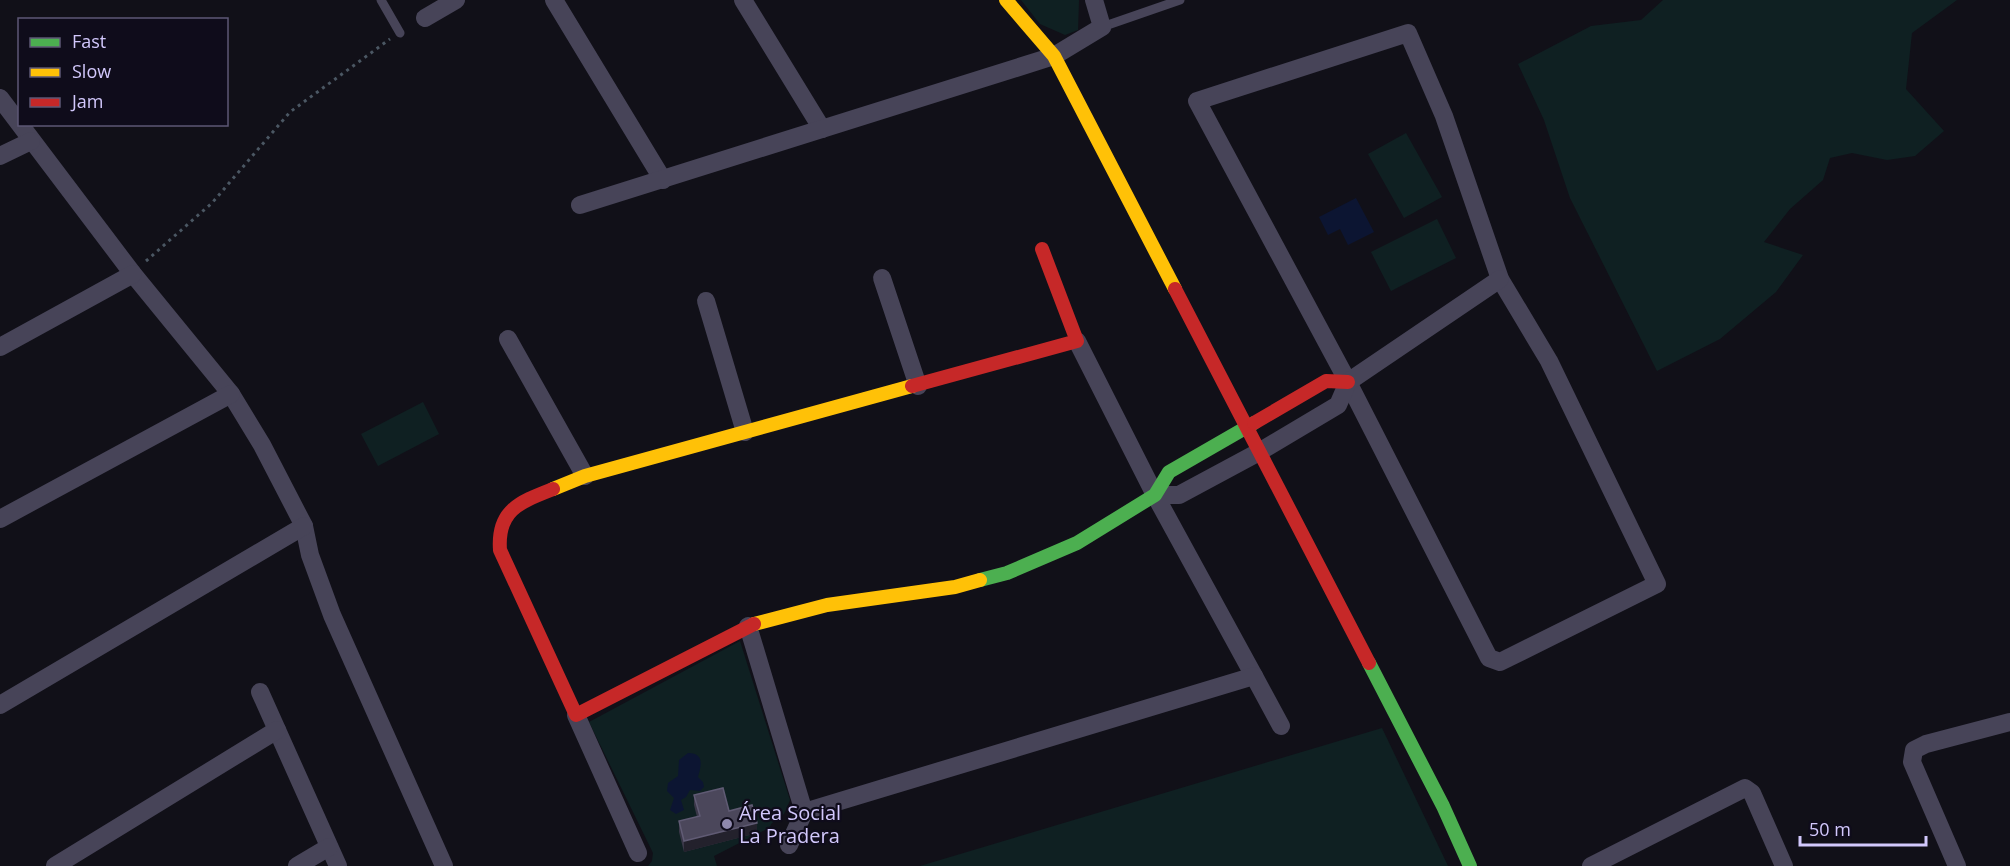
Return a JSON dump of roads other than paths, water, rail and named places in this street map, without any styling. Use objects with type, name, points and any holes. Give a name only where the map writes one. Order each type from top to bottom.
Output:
[{"type":"street","points":[[425,18],[456,0]]},
{"type":"street","points":[[554,0],[663,180]]},
{"type":"street","points":[[744,0],[822,129]]},
{"type":"street","points":[[1006,0],[1054,56],[1443,806],[1470,866]]},
{"type":"street","points":[[580,205],[1054,56],[1102,27],[1094,0]]},
{"type":"street","points":[[1408,33],[1444,116],[1500,279],[1549,361],[1657,584],[1500,662],[1494,662],[1489,658],[1348,382],[1197,101],[1408,33]]},
{"type":"street","points":[[0,98],[18,123]]},
{"type":"street","points":[[20,126],[133,274],[231,394],[262,445],[304,526],[310,555],[332,615],[444,866]]},
{"type":"street","points":[[0,156],[31,141]]},
{"type":"street","points":[[1042,249],[1077,341],[1155,495],[1281,726]]},
{"type":"street","points":[[0,347],[133,274]]},
{"type":"street","points":[[882,278],[918,386]]},
{"type":"street","points":[[1155,495],[1179,495],[1259,452],[1338,405],[1348,382],[1500,279]]},
{"type":"street","points":[[706,301],[745,432]]},
{"type":"street","points":[[508,339],[585,476]]},
{"type":"street","points":[[638,853],[500,550],[498,529],[504,517],[516,507],[585,476],[1077,341]]},
{"type":"street","points":[[576,715],[748,626],[827,605],[955,587],[1007,573],[1077,543],[1155,495],[1169,472],[1326,381],[1348,382]]},
{"type":"street","points":[[0,519],[231,394]]},
{"type":"street","points":[[0,705],[304,526]]},
{"type":"street","points":[[748,626],[804,812],[789,845]]},
{"type":"street","points":[[804,812],[1254,676]]},
{"type":"street","points":[[260,692],[338,866]]},
{"type":"street","points":[[1957,866],[1912,762],[1914,750],[1926,744],[2010,722]]},
{"type":"street","points":[[55,866],[277,730]]},
{"type":"street","points":[[1591,866],[1744,788],[1752,793],[1784,866]]},
{"type":"street","points":[[297,866],[329,847]]},
{"type":"lane","points":[[381,0],[400,33]]},
{"type":"lane","points":[[1102,27],[1180,0]]},
{"type":"water","points":[[1356,198],[1374,232],[1348,245],[1340,229],[1328,235],[1319,217]]},
{"type":"water","points":[[688,753],[697,755],[701,761],[698,777],[704,787],[700,791],[690,790],[681,800],[684,810],[676,814],[670,810],[674,798],[667,791],[668,783],[678,776],[679,760]]},
{"type":"place","name":"Área Social La Pradera","points":[[727,824]]}]
